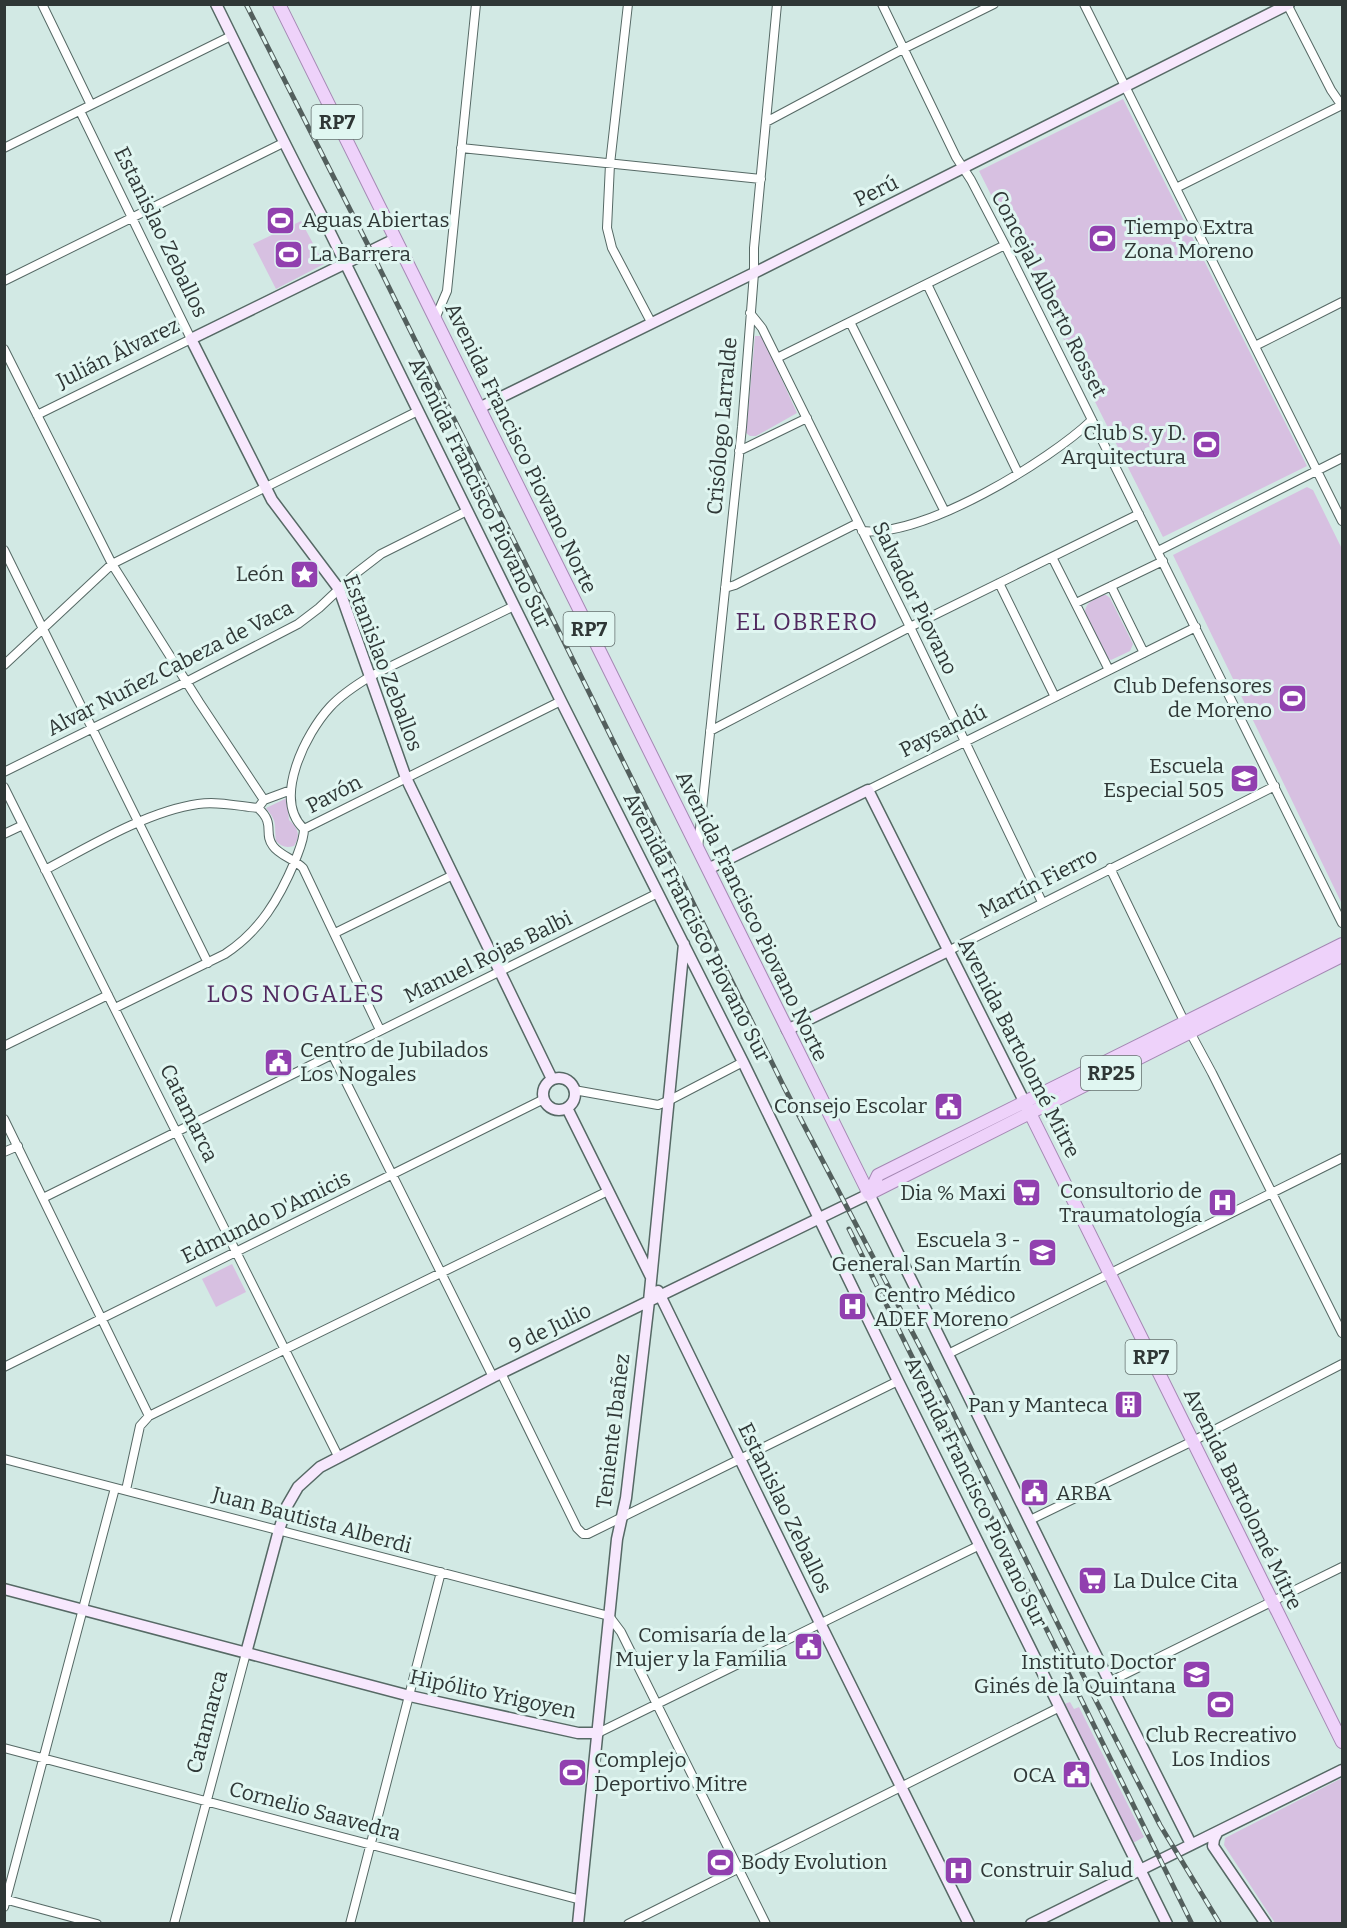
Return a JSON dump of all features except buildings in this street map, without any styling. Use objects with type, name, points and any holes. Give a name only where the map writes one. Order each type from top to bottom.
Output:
[{"type":"main road","name":"Avenida Francisco Piovano Norte","points":[[279,4],[869,1194]]},
{"type":"main road","name":"RP25","points":[[1030,1114],[1342,944]]},
{"type":"main road","name":"RP25","points":[[1024,1101],[1342,956]]},
{"type":"main road","name":"Avenida Bartolomé Mitre","points":[[1024,1101],[1342,1742]]},
{"type":"main road","points":[[869,1194],[878,1175],[1024,1101]]},
{"type":"main road","points":[[869,1194],[1030,1114]]},
{"type":"street","points":[[42,4],[91,105]]},
{"type":"street","name":"Avenida Francisco Piovano Sur","points":[[216,4],[273,117],[283,143],[743,1062],[898,1381],[1167,1923]]},
{"type":"street","points":[[435,319],[447,291],[476,4]]},
{"type":"street","points":[[628,4],[610,164],[607,228],[612,248],[651,322]]},
{"type":"street","name":"Crisólogo Larralde","points":[[698,850],[739,452],[754,273],[754,248],[777,4]]},
{"type":"street","name":"Concejal Alberto Rosset","points":[[882,4],[964,169],[1005,245],[1342,923]]},
{"type":"street","points":[[766,122],[903,49],[994,4]]},
{"type":"street","points":[[1084,4],[1342,521]]},
{"type":"street","points":[[1176,188],[1342,106],[1331,90],[1288,5]]},
{"type":"street","name":"Perú","points":[[479,408],[964,169],[1288,5]]},
{"type":"street","points":[[4,148],[231,36]]},
{"type":"street","name":"Estanislao Zeballos","points":[[80,111],[265,488],[339,589],[406,778],[552,1079]]},
{"type":"street","points":[[4,281],[283,143]]},
{"type":"street","points":[[461,148],[761,179]]},
{"type":"street","name":"Julián Álvarez","points":[[37,415],[395,239]]},
{"type":"street","points":[[777,358],[1005,245]]},
{"type":"street","points":[[927,284],[1018,473]]},
{"type":"street","points":[[1255,346],[1342,302]]},
{"type":"street","name":"Salvador Piovano","points":[[750,313],[762,328],[807,418],[1042,902]]},
{"type":"street","points":[[850,322],[945,512]]},
{"type":"street","points":[[4,349],[112,564],[264,800]]},
{"type":"street","points":[[4,665],[112,564],[418,411]]},
{"type":"street","points":[[739,452],[807,418]]},
{"type":"street","points":[[862,531],[902,527],[945,512],[1018,473],[1067,441],[1092,420]]},
{"type":"street","points":[[1158,551],[1342,458]]},
{"type":"street","name":"Alvar Nuñez Cabeza de Vaca","points":[[4,772],[298,624],[361,568],[381,554],[468,512]]},
{"type":"street","points":[[710,731],[910,627],[1139,514]]},
{"type":"street","points":[[725,588],[858,523]]},
{"type":"street","points":[[4,550],[208,963]]},
{"type":"street","points":[[1052,557],[1109,670]]},
{"type":"street","points":[[1076,603],[1163,561]]},
{"type":"street","points":[[999,583],[1055,697]]},
{"type":"street","points":[[1111,586],[1144,653]]},
{"type":"street","points":[[304,829],[295,818],[291,790],[297,764],[318,723],[331,706],[371,676],[514,606]]},
{"type":"street","name":"Paysandú","points":[[708,869],[1196,627]]},
{"type":"street","name":"Pavón","points":[[115,1008],[208,963],[238,945],[265,918],[277,900],[303,841],[304,829],[561,700]]},
{"type":"street","name":"Martín Fierro","points":[[787,1030],[1275,786]]},
{"type":"street","name":"Catamarca","points":[[4,787],[338,1456]]},
{"type":"street","points":[[258,808],[264,800],[291,790]]},
{"type":"street","name":"Avenida Bartolomé Mitre","points":[[868,790],[1024,1101]]},
{"type":"street","points":[[45,870],[139,822],[163,813],[198,804],[215,803],[258,808],[269,822],[269,838],[272,846],[295,860],[303,868],[381,1030]]},
{"type":"street","points":[[4,834],[23,825]]},
{"type":"street","points":[[1110,868],[1342,1334]]},
{"type":"street","points":[[335,933],[453,875]]},
{"type":"street","name":"Manuel Rojas Balbi","points":[[43,1198],[658,892]]},
{"type":"street","name":"Teniente Ibañez","points":[[578,1923],[617,1539],[626,1498],[649,1301],[684,944]]},
{"type":"street","points":[[4,1046],[108,995]]},
{"type":"street","points":[[332,1054],[441,1273],[577,1528],[583,1534],[588,1534],[898,1381]]},
{"type":"street","points":[[574,1090],[573,1102],[567,1108],[554,1109],[544,1099],[546,1084],[556,1077],[563,1078],[574,1090],[651,1105],[668,1101],[743,1062]]},
{"type":"street","name":"Edmundo D'Amicis","points":[[4,1367],[544,1099]]},
{"type":"street","name":"Estanislao Zeballos","points":[[567,1108],[969,1923]]},
{"type":"street","points":[[4,1119],[149,1416]]},
{"type":"street","points":[[4,1152],[18,1146]]},
{"type":"street","points":[[948,1354],[1342,1158]]},
{"type":"street","points":[[126,1490],[140,1426],[149,1416],[608,1191]]},
{"type":"street","name":"9 de Julio","points":[[279,1530],[291,1496],[298,1487],[320,1467],[338,1456],[497,1375],[869,1194]]},
{"type":"street","name":"Avenida Francisco Piovano Norte","points":[[869,1194],[1191,1844]]},
{"type":"street","points":[[1030,1521],[1193,1441],[1342,1364]]},
{"type":"street","name":"Juan Bautista Alberdi","points":[[4,1459],[609,1616]]},
{"type":"street","points":[[97,1923],[5,1902],[115,1488]]},
{"type":"street","name":"Catamarca","points":[[174,1923],[279,1530]]},
{"type":"street","name":"Hipólito Yrigoyen","points":[[4,1589],[410,1696],[578,1733],[598,1733],[980,1545]]},
{"type":"street","points":[[1109,1682],[1342,1567]]},
{"type":"street","points":[[350,1923],[441,1572]]},
{"type":"street","points":[[609,1616],[621,1632],[766,1923]]},
{"type":"street","points":[[628,1923],[1060,1707]]},
{"type":"street","name":"Cornelio Saavedra","points":[[4,1748],[581,1900]]},
{"type":"street","points":[[1031,1923],[1342,1770]]},
{"type":"street","points":[[1217,1833],[1214,1846],[1266,1923]]},
{"type":"street","points":[[1191,1844],[1220,1856]]},
{"type":"shaded area","name":"Tiempo Extra Zona Moreno","points":[[1123,99],[1307,466],[1163,537],[979,171]]},
{"type":"shaded area","name":"La Barrera","points":[[301,221],[324,264],[276,289],[253,244]]},
{"type":"shaded area","points":[[755,336],[762,336],[797,413],[756,436],[750,436],[746,433]]},
{"type":"shaded area","name":"Club Defensores de Moreno","points":[[1307,487],[1313,490],[1342,549],[1342,904],[1173,555]]},
{"type":"shaded area","points":[[1103,595],[1110,598],[1133,644],[1130,651],[1111,660],[1085,614],[1088,604]]},
{"type":"shaded area","points":[[287,798],[289,820],[295,826],[298,835],[294,846],[289,847],[282,846],[276,841],[274,820],[266,808]]},
{"type":"shaded area","points":[[232,1264],[246,1292],[216,1307],[202,1279]]},
{"type":"shaded area","points":[[1070,1702],[1074,1709],[1079,1707],[1144,1837],[1133,1843],[1064,1704]]},
{"type":"shaded area","points":[[1342,1778],[1342,1923],[1275,1923],[1224,1845],[1225,1838]]},
{"type":"railway","points":[[246,4],[371,251],[784,1087],[929,1364],[1160,1825],[1220,1924]]},
{"type":"railway","points":[[849,1229],[1192,1924]]},
{"type":"place","name":"Aguas Abiertas","points":[[281,220]]},
{"type":"place","name":"Tiempo Extra Zona Moreno","points":[[1103,239]]},
{"type":"place","name":"La Barrera","points":[[289,254]]},
{"type":"place","name":"Club S. y D. Arquitectura","points":[[1207,445]]},
{"type":"place","name":"León","points":[[305,574]]},
{"type":"place","name":"Club Defensores de Moreno","points":[[1293,698]]},
{"type":"place","name":"Escuela Especial 505","points":[[1245,778]]},
{"type":"place","name":"Centro de Jubilados Los Nogales","points":[[279,1062]]},
{"type":"place","name":"Consejo Escolar","points":[[948,1106]]},
{"type":"place","name":"Dia % Maxi","points":[[1027,1193]]},
{"type":"place","name":"Consultorio de Traumatología","points":[[1223,1203]]},
{"type":"place","name":"Escuela 3 - General San Martín","points":[[1042,1252]]},
{"type":"place","name":"Centro Médico ADEF Moreno","points":[[853,1307]]},
{"type":"place","name":"Pan y Manteca","points":[[1129,1405]]},
{"type":"place","name":"ARBA","points":[[1035,1493]]},
{"type":"place","name":"La Dulce Cita","points":[[1092,1581]]},
{"type":"place","name":"Comisaría de la Mujer y la Familia","points":[[808,1647]]},
{"type":"place","name":"Instituto Doctor Ginés de la Quintana","points":[[1197,1674]]},
{"type":"place","name":"Club Recreativo Los Indios","points":[[1221,1704]]},
{"type":"place","name":"Complejo Deportivo Mitre","points":[[573,1772]]},
{"type":"place","name":"OCA","points":[[1077,1775]]},
{"type":"place","name":"Body Evolution","points":[[720,1862]]},
{"type":"place","name":"Construir Salud","points":[[959,1870]]},
{"type":"district","name":"EL OBRERO","points":[[807,622]]},
{"type":"district","name":"LOS NOGALES","points":[[296,994]]}]
